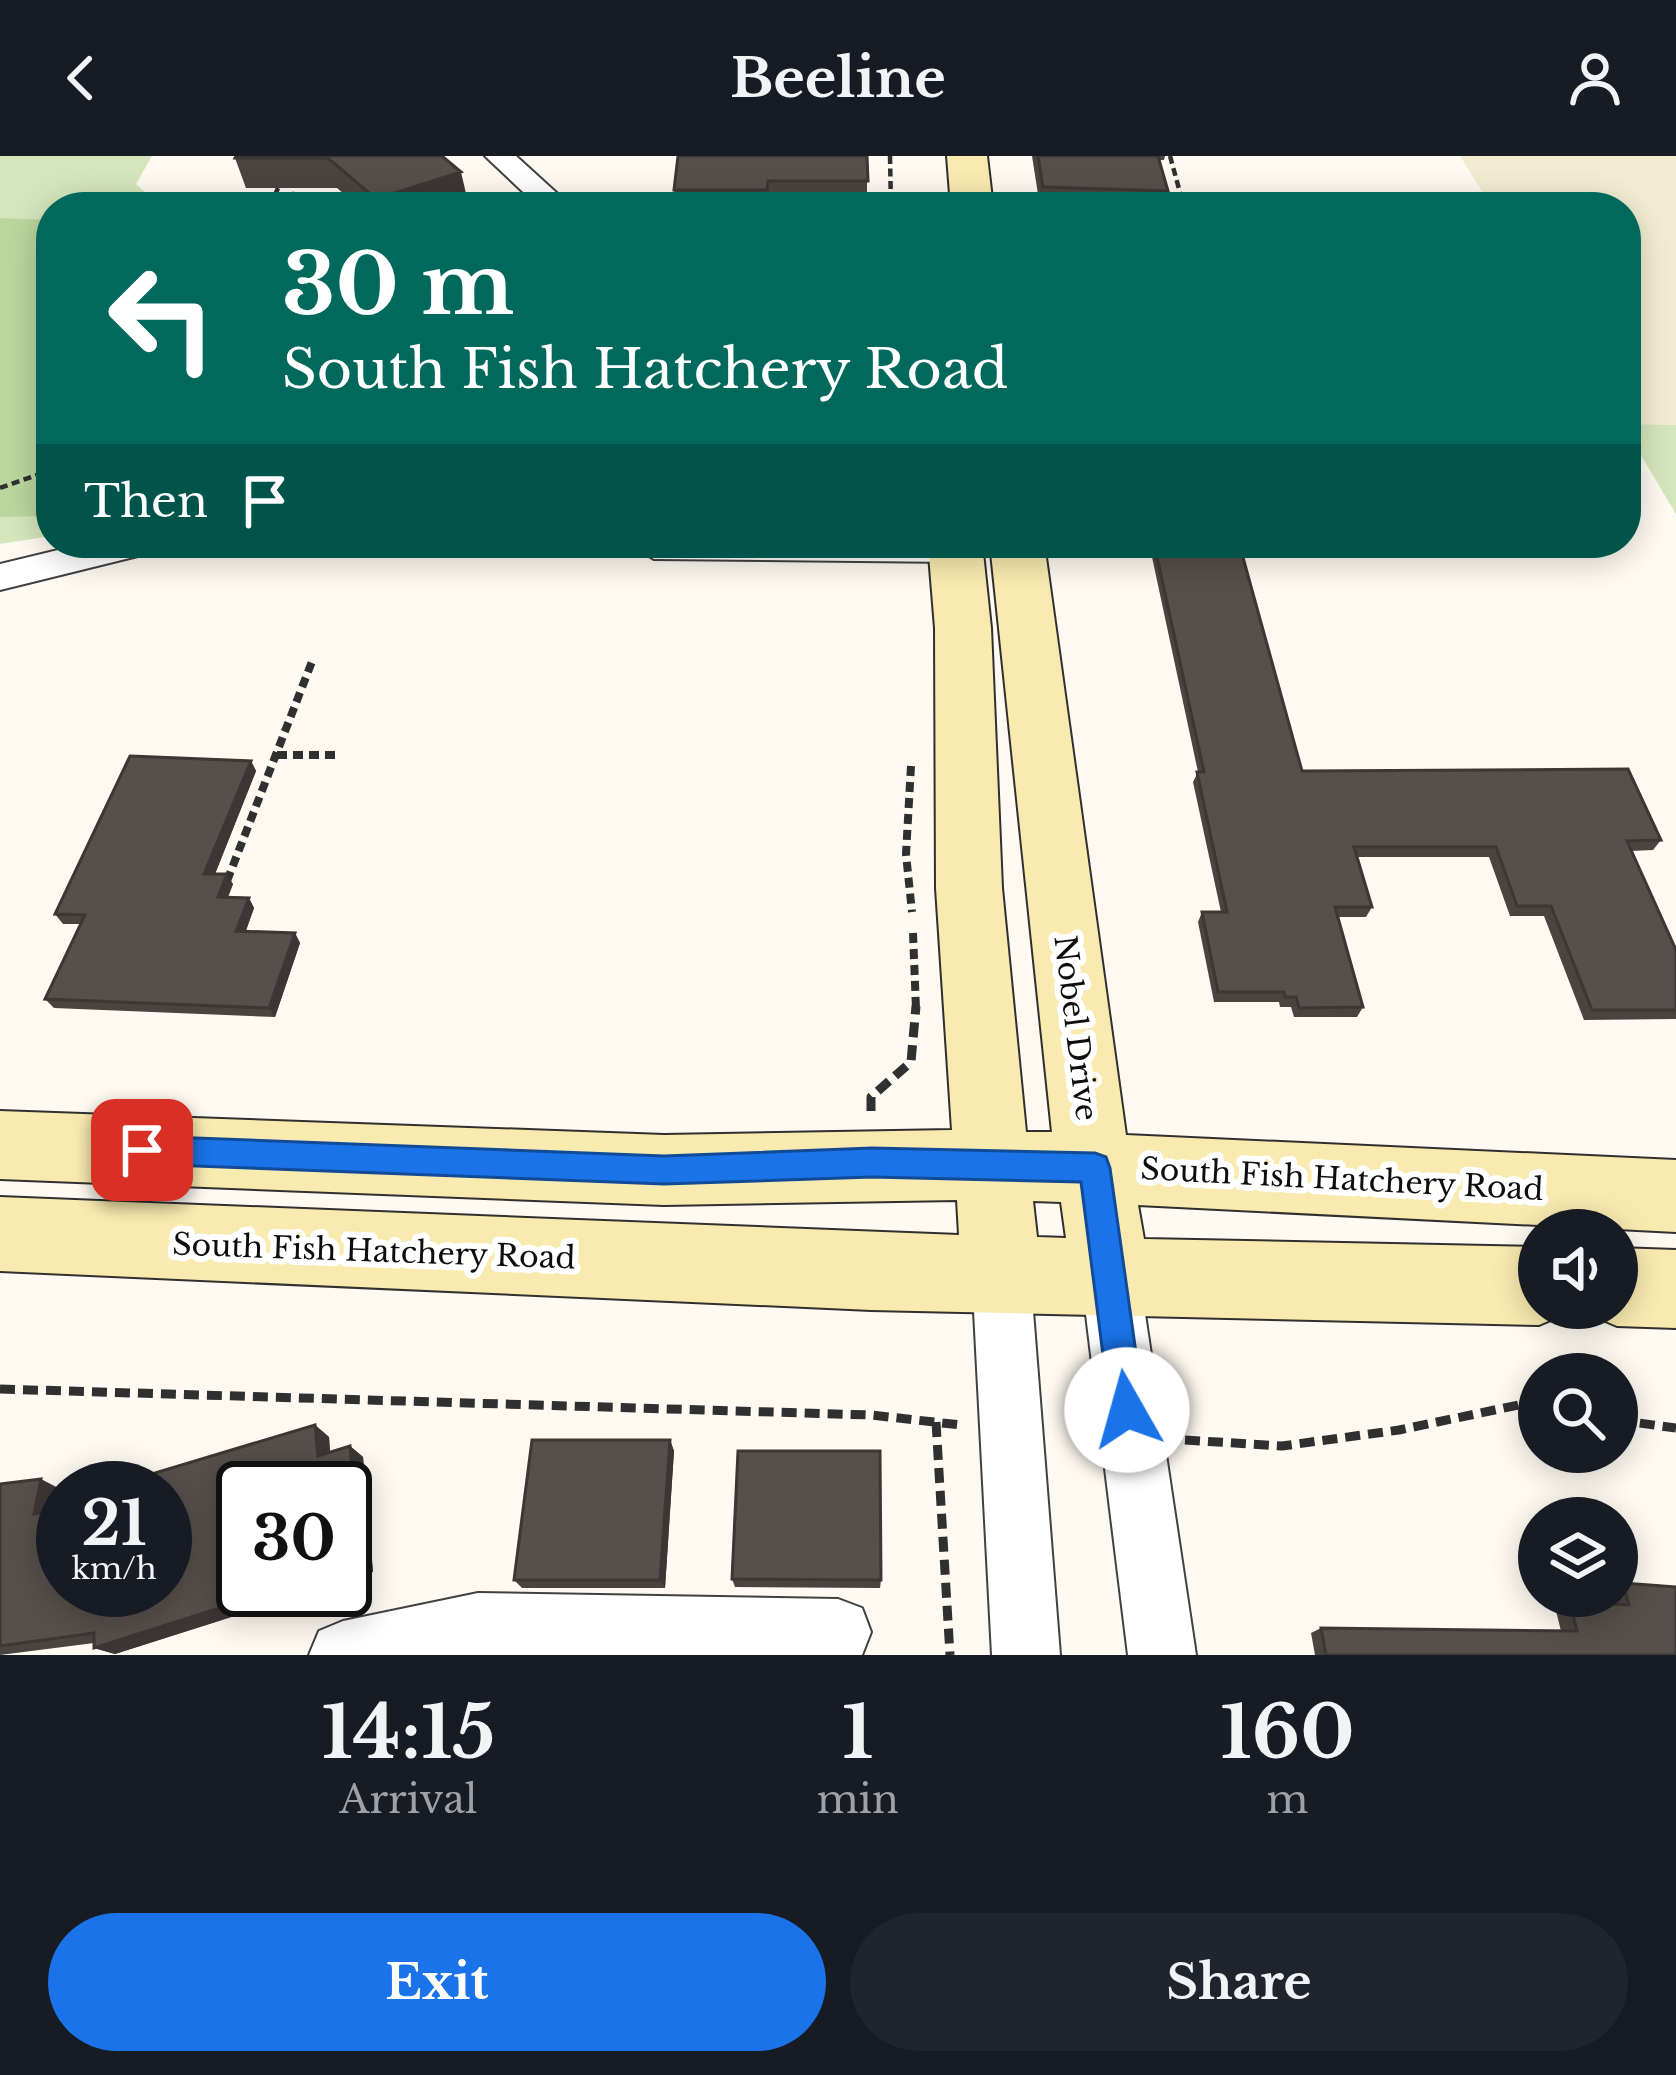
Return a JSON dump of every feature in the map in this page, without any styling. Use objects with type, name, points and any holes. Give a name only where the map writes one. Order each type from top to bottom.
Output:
[{"type":"main road","points":[[967,156],[971,192]]},
{"type":"main road","points":[[974,558],[963,628],[969,887],[1001,1273]]},
{"type":"main road","name":"Nobel Drive","points":[[978,558],[1095,1168],[1110,1274]]},
{"type":"main road","name":"South Fish Hatchery Road","points":[[0,1145],[664,1170],[872,1162],[1095,1168],[1676,1196]]},
{"type":"main road","name":"South Fish Hatchery Road","points":[[0,1234],[848,1271],[1518,1285]]},
{"type":"main road","points":[[1638,1288],[1676,1289]]},
{"type":"street","points":[[500,156],[540,192]]},
{"type":"street","points":[[0,577],[78,558]]},
{"type":"street","points":[[1001,1273],[1026,1655]]},
{"type":"street","name":"Nobel Drive","points":[[1110,1274],[1162,1655]]},
{"type":"street","points":[[343,1655],[478,1626],[838,1632]]},
{"type":"path","points":[[890,156],[891,192]]},
{"type":"path","points":[[1170,156],[1180,192]]},
{"type":"path","points":[[276,192],[278,188]]},
{"type":"path","points":[[0,488],[36,475]]},
{"type":"path","points":[[226,884],[313,659]]},
{"type":"path","points":[[276,754],[341,755]]},
{"type":"path","points":[[0,1389],[871,1415],[936,1422],[950,1655]]},
{"type":"path","points":[[1201,1441],[1282,1446],[1518,1408]]},
{"type":"path","points":[[1638,1423],[1676,1428]]},
{"type":"shaded area","points":[[1460,156],[1676,156],[1676,425],[1641,424],[1641,192],[1483,192]]},
{"type":"green space","points":[[0,156],[152,156],[136,184],[145,192],[36,192],[36,538],[0,544]]},
{"type":"green space","points":[[0,218],[36,219],[36,516],[0,517]]},
{"type":"green space","points":[[1641,424],[1676,425],[1676,514],[1641,455]]},
{"type":"building","points":[[442,156],[461,172],[398,192],[368,192],[328,158],[235,158]]},
{"type":"building","points":[[678,156],[867,156],[868,181],[768,181],[767,190],[674,190]]},
{"type":"building","points":[[1038,156],[1158,156],[1168,191],[1043,187]]},
{"type":"building","points":[[1157,558],[1243,558],[1302,771],[1628,769],[1661,840],[1627,841],[1676,950],[1676,1010],[1592,1010],[1551,906],[1517,906],[1496,847],[1354,847],[1372,907],[1335,907],[1363,1007],[1299,1008],[1296,997],[1285,997],[1284,992],[1218,992],[1202,912],[1227,912],[1197,772],[1204,772]]},
{"type":"building","points":[[130,756],[251,761],[204,874],[227,874],[218,897],[249,898],[236,931],[295,933],[269,1008],[45,999],[85,915],[55,914]]},
{"type":"building","points":[[315,1425],[318,1456],[350,1446],[351,1461],[216,1461],[216,1609],[192,1617],[192,1462]]},
{"type":"building","points":[[532,1440],[670,1440],[660,1580],[514,1580]]},
{"type":"building","points":[[738,1451],[880,1451],[881,1580],[732,1579]]},
{"type":"building","points":[[36,1480],[36,1617],[191,1617],[94,1648],[94,1633],[0,1646],[0,1484]]},
{"type":"building","points":[[1638,1584],[1676,1587],[1676,1655],[1326,1655],[1321,1628],[1577,1631],[1574,1617],[1638,1617]]},
{"type":"route","points":[[142,1150],[664,1170],[872,1162],[1095,1168],[1127,1410]]}]
